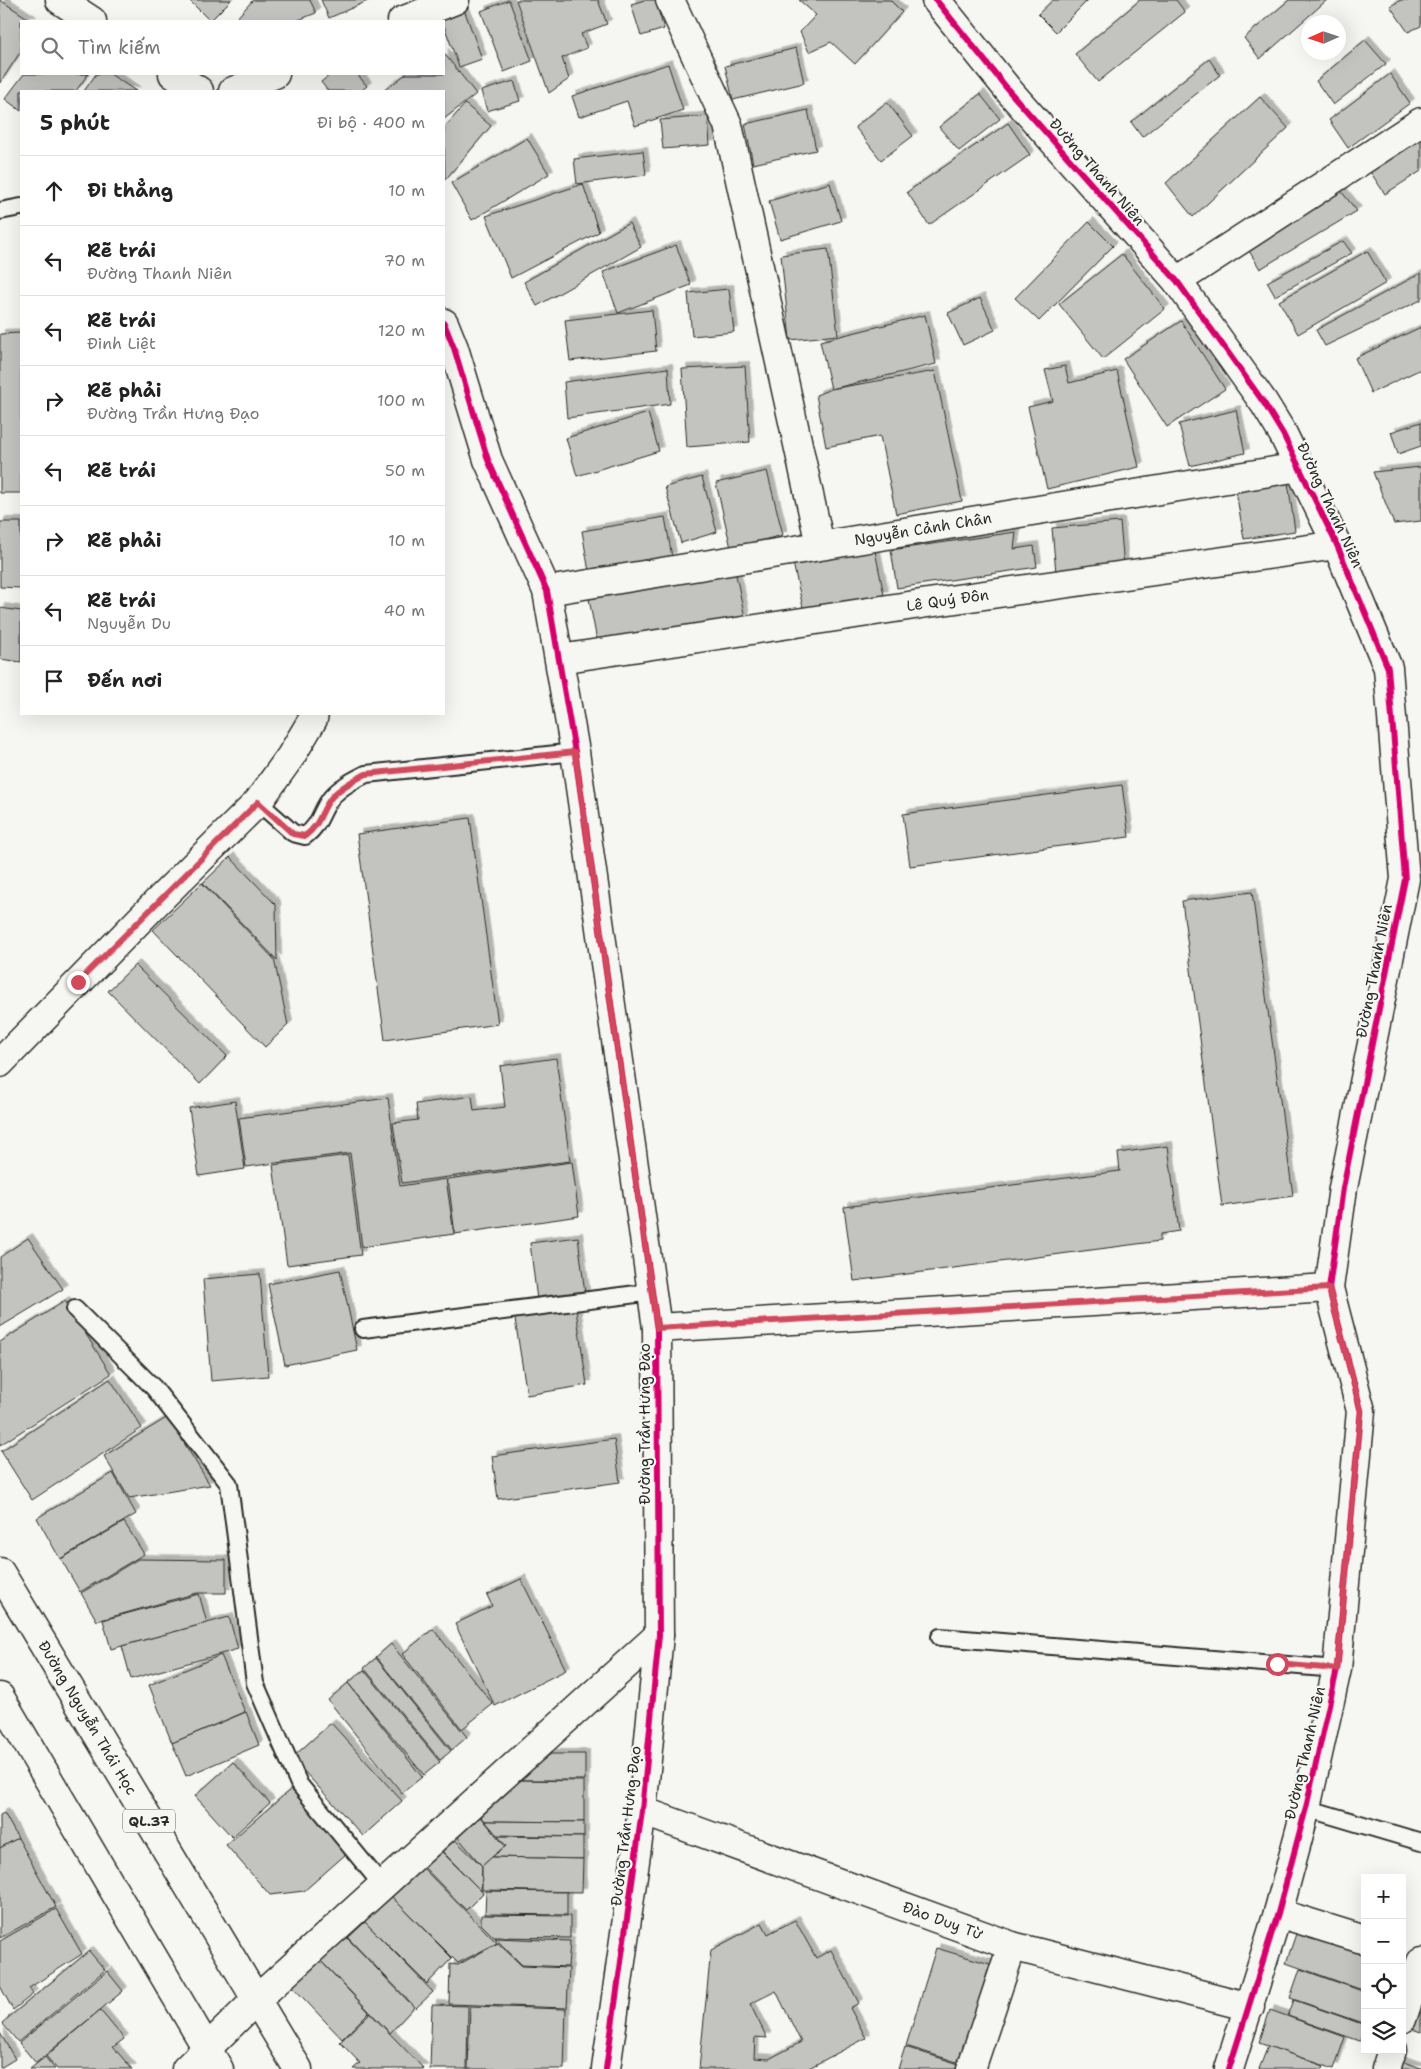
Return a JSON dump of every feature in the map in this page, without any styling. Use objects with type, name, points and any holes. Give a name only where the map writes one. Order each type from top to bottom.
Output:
[{"type":"street","points":[[670,0],[728,125],[820,545]]},
{"type":"street","name":"Đường Thanh Niên","points":[[936,0],[1010,92],[1176,282],[1264,404],[1283,434],[1337,545],[1388,668],[1404,879],[1343,1188],[1329,1288],[1361,1411],[1337,1669],[1306,1808],[1278,1912],[1250,2007],[1229,2069]]},
{"type":"street","points":[[66,2],[91,20]]},
{"type":"street","points":[[404,20],[444,2]]},
{"type":"street","points":[[174,75],[197,90]]},
{"type":"street","points":[[236,90],[273,75]]},
{"type":"street","points":[[1176,282],[1421,122]]},
{"type":"street","name":"Đường Trần Hưng Đạo","points":[[445,326],[454,348],[488,460],[547,591],[575,752],[657,1328],[659,1635],[642,1811],[606,2069]]},
{"type":"street","name":"Nguyễn Cảnh Chân","points":[[547,591],[1299,467]]},
{"type":"street","name":"Lê Quý Đôn","points":[[560,659],[1337,545]]},
{"type":"street","points":[[0,1063],[258,802],[291,756],[314,715]]},
{"type":"street","points":[[657,1328],[1329,1288]]},
{"type":"street","name":"Đường Nguyễn Thái Học","points":[[0,1572],[298,2069]]},
{"type":"street","points":[[186,2069],[212,2058],[256,1999],[659,1635]]},
{"type":"street","points":[[0,1697],[212,2058]]},
{"type":"street","name":"Đào Duy Từ","points":[[642,1811],[1012,1946],[1250,2007]]},
{"type":"street","points":[[1278,1912],[1361,1939]]},
{"type":"street","points":[[970,2069],[1012,1946]]},
{"type":"street","points":[[1406,1953],[1421,1958]]},
{"type":"street","points":[[1405,2009],[1421,1962]]},
{"type":"street","points":[[1386,2069],[1391,2054]]},
{"type":"lane","points":[[0,211],[20,207]]},
{"type":"lane","points":[[258,802],[293,834],[305,836],[314,829],[331,798],[348,784],[366,774],[575,752]]},
{"type":"lane","points":[[363,1329],[652,1292]]},
{"type":"lane","points":[[75,1309],[154,1388],[229,1484],[256,1683],[300,1784],[382,1885]]},
{"type":"lane","points":[[940,1637],[1337,1669]]},
{"type":"lane","points":[[1306,1808],[1421,1842]]},
{"type":"building","points":[[0,0],[30,20],[20,20],[20,53],[0,83]]},
{"type":"building","points":[[189,0],[231,0],[211,20]]},
{"type":"building","points":[[253,0],[310,0],[316,13],[298,20],[235,20]]},
{"type":"building","points":[[321,0],[370,0],[329,18]]},
{"type":"building","points":[[509,0],[532,61],[504,72],[481,11]]},
{"type":"building","points":[[516,0],[598,0],[607,24],[581,34],[587,48],[562,58],[569,79],[549,93]]},
{"type":"building","points":[[645,0],[655,0],[664,29],[641,36],[631,4]]},
{"type":"building","points":[[799,0],[890,0],[902,12],[855,64],[831,42],[809,52],[800,32],[816,15]]},
{"type":"building","points":[[1053,0],[1088,0],[1056,32],[1038,14]]},
{"type":"building","points":[[1140,0],[1176,0],[1185,12],[1098,82],[1075,54]]},
{"type":"building","points":[[1289,0],[1327,0],[1310,15],[1301,15],[1301,23],[1260,59],[1244,38]]},
{"type":"building","points":[[1401,0],[1421,0],[1421,26],[1408,32],[1390,6]]},
{"type":"building","points":[[465,12],[482,59],[459,67],[445,28],[445,20],[442,20]]},
{"type":"building","points":[[1365,40],[1386,64],[1333,105],[1316,81],[1341,60],[1346,60],[1346,56]]},
{"type":"building","points":[[796,48],[804,83],[733,100],[725,66]]},
{"type":"building","points":[[445,54],[476,94],[445,118],[445,90],[384,90],[405,75],[445,75]]},
{"type":"building","points":[[1209,59],[1220,75],[1142,137],[1131,122]]},
{"type":"building","points":[[668,64],[683,110],[635,126],[627,101],[579,117],[572,96]]},
{"type":"building","points":[[1390,74],[1410,103],[1348,148],[1329,120]]},
{"type":"building","points":[[23,75],[87,75],[77,90],[20,90],[20,110],[5,99]]},
{"type":"building","points":[[95,75],[112,75],[134,90],[85,90]]},
{"type":"building","points":[[330,75],[358,75],[367,86],[362,90],[327,90],[321,82]]},
{"type":"building","points":[[514,81],[520,101],[487,111],[481,91]]},
{"type":"building","points":[[980,94],[1000,119],[959,151],[939,127]]},
{"type":"building","points":[[1260,97],[1288,128],[1193,217],[1166,183]]},
{"type":"building","points":[[887,102],[913,136],[881,160],[855,127]]},
{"type":"building","points":[[465,104],[491,126],[445,180],[445,127]]},
{"type":"building","points":[[808,110],[816,150],[753,164],[745,124]]},
{"type":"building","points":[[708,116],[710,145],[663,149],[660,120]]},
{"type":"building","points":[[1008,123],[1030,155],[929,225],[907,192]]},
{"type":"building","points":[[1421,134],[1421,171],[1385,194],[1369,170]]},
{"type":"building","points":[[527,138],[549,174],[472,220],[451,183]]},
{"type":"building","points":[[643,151],[646,175],[577,184],[574,159]]},
{"type":"building","points":[[830,183],[841,221],[780,239],[769,201]]},
{"type":"building","points":[[583,184],[599,232],[511,278],[486,216]]},
{"type":"building","points":[[1341,191],[1357,211],[1260,269],[1248,249]]},
{"type":"building","points":[[1089,222],[1113,246],[1039,321],[1015,298]]},
{"type":"building","points":[[629,223],[641,247],[537,306],[524,282]]},
{"type":"building","points":[[1343,241],[1352,253],[1275,296],[1267,282]]},
{"type":"building","points":[[676,245],[691,285],[618,313],[603,272]]},
{"type":"building","points":[[828,249],[838,335],[790,340],[781,255]]},
{"type":"building","points":[[1367,251],[1386,283],[1298,334],[1279,301]]},
{"type":"building","points":[[1122,254],[1165,309],[1103,359],[1059,304]]},
{"type":"building","points":[[1421,273],[1421,300],[1325,346],[1316,330]]},
{"type":"building","points":[[729,289],[734,332],[692,336],[688,293]]},
{"type":"building","points":[[980,298],[995,330],[963,345],[948,313]]},
{"type":"building","points":[[652,310],[656,351],[570,361],[565,320]]},
{"type":"building","points":[[925,315],[936,364],[831,389],[820,341]]},
{"type":"building","points":[[1181,321],[1225,389],[1167,427],[1123,359]]},
{"type":"building","points":[[1421,327],[1421,369],[1371,393],[1355,358]]},
{"type":"building","points":[[20,333],[20,493],[0,493],[0,334]]},
{"type":"building","points":[[745,366],[750,442],[687,447],[682,369]]},
{"type":"building","points":[[1065,366],[1069,383],[1117,371],[1139,467],[1047,489],[1028,407],[1053,401],[1045,370]]},
{"type":"building","points":[[668,368],[670,404],[567,418],[564,382]]},
{"type":"building","points":[[935,371],[962,501],[896,514],[880,436],[826,447],[816,395],[831,389]]},
{"type":"building","points":[[1236,410],[1245,453],[1190,466],[1179,424]]},
{"type":"building","points":[[648,413],[659,451],[577,476],[566,438]]},
{"type":"building","points":[[1421,422],[1421,446],[1398,454],[1391,432]]},
{"type":"building","points":[[1421,467],[1421,521],[1394,524],[1373,472]]},
{"type":"building","points":[[767,471],[783,535],[731,548],[716,483]]},
{"type":"building","points":[[702,477],[717,532],[681,543],[665,487]]},
{"type":"building","points":[[1288,482],[1295,531],[1244,539],[1236,491]]},
{"type":"building","points":[[665,517],[672,557],[589,572],[582,531]]},
{"type":"building","points":[[0,522],[20,522],[20,588],[0,587]]},
{"type":"building","points":[[1120,522],[1124,567],[1056,573],[1052,528]]},
{"type":"building","points":[[1016,532],[1014,549],[1034,546],[1037,567],[897,588],[891,550]]},
{"type":"building","points":[[874,546],[884,595],[804,612],[793,563]]},
{"type":"building","points":[[735,570],[745,618],[598,646],[589,599]]},
{"type":"building","points":[[0,608],[20,611],[20,662],[0,659]]},
{"type":"building","points":[[1122,785],[1129,837],[910,866],[903,814]]},
{"type":"building","points":[[470,818],[498,1024],[385,1040],[357,834]]},
{"type":"building","points":[[230,857],[276,905],[277,960],[203,883]]},
{"type":"building","points":[[202,883],[274,959],[288,1025],[265,1047],[153,930]]},
{"type":"building","points":[[1252,892],[1293,1196],[1222,1206],[1182,901]]},
{"type":"building","points":[[135,965],[227,1056],[200,1084],[108,991]]},
{"type":"building","points":[[556,1058],[570,1161],[402,1183],[393,1123],[418,1120],[416,1104],[472,1096],[474,1111],[505,1107],[500,1066]]},
{"type":"building","points":[[388,1098],[400,1186],[446,1179],[454,1234],[362,1247],[350,1153],[246,1167],[239,1118]]},
{"type":"building","points":[[235,1101],[245,1169],[199,1176],[189,1108]]},
{"type":"building","points":[[1168,1146],[1179,1231],[1160,1234],[1160,1241],[854,1281],[844,1207],[1120,1171],[1118,1153]]},
{"type":"building","points":[[348,1155],[361,1255],[287,1265],[273,1165]]},
{"type":"building","points":[[572,1162],[579,1216],[455,1234],[448,1179]]},
{"type":"building","points":[[578,1237],[585,1294],[537,1300],[530,1243]]},
{"type":"building","points":[[28,1238],[63,1289],[0,1327],[0,1257]]},
{"type":"building","points":[[340,1270],[357,1350],[285,1365],[268,1284]]},
{"type":"building","points":[[260,1274],[268,1376],[211,1381],[203,1279]]},
{"type":"building","points":[[65,1301],[111,1374],[0,1445],[0,1342]]},
{"type":"building","points":[[575,1303],[587,1385],[527,1395],[514,1313]]},
{"type":"building","points":[[110,1379],[142,1428],[32,1500],[1,1451]]},
{"type":"building","points":[[168,1417],[210,1485],[129,1498],[104,1456]]},
{"type":"building","points":[[614,1439],[620,1482],[498,1499],[492,1456]]},
{"type":"building","points":[[113,1473],[136,1514],[60,1559],[37,1518]]},
{"type":"building","points":[[124,1522],[144,1554],[80,1592],[61,1559]]},
{"type":"building","points":[[138,1559],[226,1560],[226,1593],[197,1593],[97,1621],[81,1593]]},
{"type":"building","points":[[521,1579],[566,1670],[495,1706],[455,1624],[492,1606],[487,1595]]},
{"type":"building","points":[[199,1594],[207,1623],[111,1649],[103,1620]]},
{"type":"building","points":[[229,1617],[238,1649],[131,1679],[122,1646]]},
{"type":"building","points":[[433,1629],[493,1704],[462,1729],[402,1654]]},
{"type":"building","points":[[391,1644],[467,1737],[452,1750],[376,1657]]},
{"type":"building","points":[[221,1655],[245,1712],[172,1743],[149,1685]]},
{"type":"building","points":[[376,1658],[451,1751],[440,1760],[364,1668]]},
{"type":"building","points":[[364,1670],[440,1762],[424,1775],[348,1683]]},
{"type":"building","points":[[348,1683],[422,1777],[402,1793],[328,1700]]},
{"type":"building","points":[[246,1712],[259,1745],[186,1776],[172,1743]]},
{"type":"building","points":[[331,1723],[402,1801],[363,1836],[292,1758]]},
{"type":"building","points":[[551,1754],[585,1754],[585,1780],[515,1780]]},
{"type":"building","points":[[233,1762],[270,1803],[232,1837],[195,1796]]},
{"type":"building","points":[[515,1780],[584,1781],[584,1822],[485,1821],[477,1810]]},
{"type":"building","points":[[291,1789],[346,1854],[304,1891],[270,1895],[226,1845]]},
{"type":"building","points":[[476,1811],[505,1846],[482,1866],[452,1830]]},
{"type":"building","points":[[4,1813],[18,1838],[0,1848],[0,1815]]},
{"type":"building","points":[[485,1821],[584,1822],[584,1837],[497,1835]]},
{"type":"building","points":[[449,1834],[482,1866],[481,1891],[437,1846]]},
{"type":"building","points":[[498,1836],[583,1837],[583,1859],[492,1857],[506,1846]]},
{"type":"building","points":[[18,1838],[56,1907],[0,1938],[0,1848]]},
{"type":"building","points":[[436,1846],[483,1893],[466,1910],[419,1862]]},
{"type":"building","points":[[492,1857],[583,1859],[582,1892],[482,1890],[482,1866]]},
{"type":"building","points":[[418,1863],[497,1943],[458,1963],[388,1893]]},
{"type":"building","points":[[486,1891],[567,1892],[567,1915],[485,1914]]},
{"type":"building","points":[[388,1893],[452,1958],[427,1984],[363,1920]]},
{"type":"building","points":[[56,1909],[82,1954],[29,1988],[33,1994],[13,2010],[0,1986],[0,1941]]},
{"type":"building","points":[[481,1915],[570,1916],[570,1938],[494,1937],[481,1924]]},
{"type":"building","points":[[795,1920],[816,1958],[831,1950],[859,2003],[850,2008],[866,2038],[807,2069],[699,2069],[711,1950],[762,1923],[768,1934]],"holes":[[[776,1991],[801,2042],[769,2059],[754,2058],[755,2037],[767,2038],[750,2004]]]},
{"type":"building","points":[[365,1922],[433,1992],[416,2008],[348,1938]]},
{"type":"building","points":[[1298,1928],[1361,1951],[1361,1990],[1286,1963]]},
{"type":"building","points":[[345,1936],[414,2007],[390,2033],[321,1961]]},
{"type":"building","points":[[495,1938],[570,1941],[568,1967],[522,1965]]},
{"type":"building","points":[[498,1943],[522,1966],[569,1968],[567,2008],[449,2004],[450,1964],[458,1965]]},
{"type":"building","points":[[936,1948],[990,1964],[960,2063],[906,2046]]},
{"type":"building","points":[[89,1951],[105,1970],[18,2042],[2,2023]]},
{"type":"building","points":[[317,1957],[369,2012],[342,2039],[290,1984]]},
{"type":"building","points":[[1300,1969],[1361,1991],[1361,2023],[1290,1998]]},
{"type":"building","points":[[107,1971],[123,1991],[36,2063],[19,2043]]},
{"type":"building","points":[[1294,2000],[1361,2024],[1360,2041],[1288,2016]]},
{"type":"building","points":[[432,2005],[468,2006],[467,2069],[430,2069]]},
{"type":"building","points":[[470,2006],[566,2009],[564,2069],[468,2069]]},
{"type":"building","points":[[100,2010],[124,2039],[113,2047],[132,2069],[57,2069],[46,2056]]},
{"type":"building","points":[[1270,2010],[1345,2037],[1334,2069],[1259,2043]]},
{"type":"building","points":[[1415,2011],[1421,2013],[1421,2032],[1409,2028]]},
{"type":"building","points":[[370,2013],[424,2069],[353,2069],[360,2063],[340,2042]]},
{"type":"building","points":[[0,2033],[15,2059],[0,2068]]},
{"type":"building","points":[[1268,2046],[1324,2066],[1323,2069],[1259,2069]]},
{"type":"building","points":[[905,2047],[959,2064],[957,2069],[898,2069]]},
{"type":"building","points":[[45,2057],[55,2069],[30,2069]]},
{"type":"building","points":[[1392,2058],[1421,2068],[1421,2069],[1389,2069]]},
{"type":"cycle path","points":[[936,0],[1010,92],[1177,281],[1264,403],[1283,434],[1337,545],[1388,668],[1405,879],[1343,1188],[1329,1288],[1361,1411],[1337,1669],[1306,1808],[1278,1913],[1229,2069]]},
{"type":"cycle path","points":[[445,326],[454,348],[488,460],[547,591],[575,752],[657,1328],[659,1635],[642,1811],[606,2069]]},
{"type":"route","points":[[78,982],[258,802],[293,834],[305,836],[314,829],[331,798],[348,784],[366,774],[575,752],[657,1328],[1329,1288],[1361,1411],[1337,1669],[1277,1664]]}]
